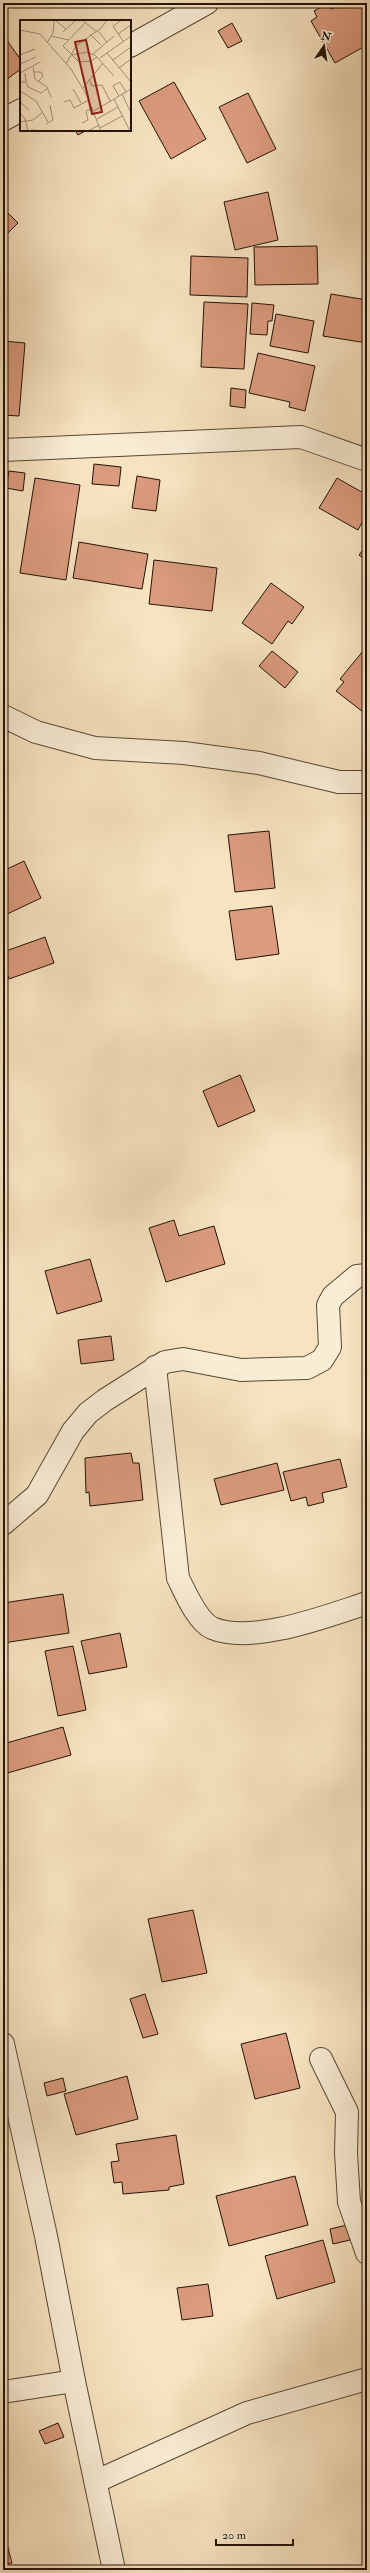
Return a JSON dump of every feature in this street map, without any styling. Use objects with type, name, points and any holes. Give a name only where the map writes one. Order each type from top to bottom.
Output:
[{"type":"street","points":[[131,45],[207,3]]},
{"type":"street","points":[[3,120],[20,111]]},
{"type":"street","points":[[3,450],[301,437],[367,460]]},
{"type":"street","points":[[3,716],[36,732],[95,748],[184,753],[259,763],[339,782],[367,782]]},
{"type":"street","points":[[3,1524],[37,1495],[74,1431],[88,1413],[155,1367],[177,1358],[242,1370],[307,1368],[322,1360],[330,1347],[328,1305],[333,1296],[357,1276],[367,1275]]},
{"type":"street","points":[[155,1367],[178,1578],[190,1604],[211,1628],[240,1634],[294,1626],[367,1604]]},
{"type":"street","points":[[3,2044],[6,2069],[46,2236],[74,2381],[97,2481],[114,2570]]},
{"type":"street","points":[[321,2059],[347,2112],[346,2153],[349,2202],[367,2253]]},
{"type":"street","points":[[97,2481],[247,2413],[367,2379]]},
{"type":"street","points":[[3,2392],[74,2381]]},
{"type":"building","points":[[328,3],[331,9],[343,3],[367,3],[367,45],[335,63],[311,21],[317,17],[314,11]]},
{"type":"building","points":[[232,23],[242,41],[228,48],[218,31]]},
{"type":"building","points":[[3,35],[20,59],[20,70],[3,82]]},
{"type":"building","points":[[174,82],[206,139],[171,159],[139,101]]},
{"type":"building","points":[[248,93],[276,149],[247,163],[219,107]]},
{"type":"building","points":[[76,131],[85,131],[78,135]]},
{"type":"building","points":[[268,192],[278,240],[235,250],[224,202]]},
{"type":"building","points":[[3,208],[18,223],[3,238]]},
{"type":"building","points":[[317,246],[318,284],[255,285],[254,247]]},
{"type":"building","points":[[191,256],[248,258],[247,297],[190,295]]},
{"type":"building","points":[[331,294],[367,300],[367,343],[323,336]]},
{"type":"building","points":[[204,302],[248,304],[244,369],[201,367]]},
{"type":"building","points":[[252,303],[274,305],[272,321],[268,321],[267,335],[250,334]]},
{"type":"building","points":[[276,314],[314,321],[308,353],[270,346]]},
{"type":"building","points":[[3,341],[25,343],[19,416],[3,415]]},
{"type":"building","points":[[258,353],[315,366],[305,411],[289,407],[290,402],[249,393]]},
{"type":"building","points":[[231,388],[246,390],[245,408],[230,406]]},
{"type":"building","points":[[94,464],[121,467],[119,486],[92,484]]},
{"type":"building","points":[[9,471],[25,473],[23,491],[6,488]]},
{"type":"building","points":[[137,476],[160,480],[156,511],[132,508]]},
{"type":"building","points":[[35,478],[80,485],[66,580],[20,573]]},
{"type":"building","points":[[337,478],[367,495],[367,513],[358,530],[319,508]]},
{"type":"building","points":[[79,542],[148,554],[142,589],[73,578]]},
{"type":"building","points":[[367,545],[367,561],[359,555]]},
{"type":"building","points":[[154,560],[217,568],[212,611],[149,604]]},
{"type":"building","points":[[271,583],[304,607],[292,624],[288,621],[272,644],[242,623]]},
{"type":"building","points":[[272,651],[298,672],[285,688],[259,666]]},
{"type":"building","points":[[363,651],[367,654],[367,715],[336,691],[344,682],[340,679]]},
{"type":"building","points":[[269,831],[275,888],[235,892],[228,835]]},
{"type":"building","points":[[24,861],[41,898],[3,916],[3,871]]},
{"type":"building","points":[[272,906],[279,954],[236,960],[229,911]]},
{"type":"building","points":[[45,937],[54,963],[9,979],[3,963],[3,952]]},
{"type":"building","points":[[240,1075],[255,1111],[218,1127],[203,1091]]},
{"type":"building","points":[[174,1220],[179,1236],[214,1226],[225,1264],[166,1282],[149,1228]]},
{"type":"building","points":[[90,1259],[102,1301],[57,1314],[45,1271]]},
{"type":"building","points":[[111,1336],[114,1360],[81,1364],[78,1340]]},
{"type":"building","points":[[131,1453],[133,1463],[139,1463],[143,1500],[90,1506],[89,1492],[86,1493],[85,1458]]},
{"type":"building","points":[[340,1459],[347,1487],[322,1493],[324,1502],[308,1506],[306,1497],[291,1501],[283,1472]]},
{"type":"building","points":[[277,1463],[284,1490],[221,1505],[214,1479]]},
{"type":"building","points":[[63,1594],[69,1633],[3,1643],[3,1603]]},
{"type":"building","points":[[120,1633],[127,1667],[89,1674],[81,1641]]},
{"type":"building","points":[[73,1646],[86,1710],[58,1716],[45,1651]]},
{"type":"building","points":[[63,1727],[71,1755],[4,1774],[3,1744]]},
{"type":"building","points":[[193,1910],[207,1973],[162,1982],[148,1919]]},
{"type":"building","points":[[145,1994],[158,2034],[143,2038],[130,1999]]},
{"type":"building","points":[[286,2033],[300,2088],[255,2099],[241,2044]]},
{"type":"building","points":[[127,2076],[138,2119],[76,2135],[64,2094]]},
{"type":"building","points":[[63,2078],[66,2091],[47,2096],[44,2083]]},
{"type":"building","points":[[176,2135],[184,2184],[169,2187],[169,2190],[123,2194],[122,2182],[114,2183],[111,2162],[119,2161],[116,2144]]},
{"type":"building","points":[[295,2176],[308,2225],[229,2246],[216,2196]]},
{"type":"building","points":[[347,2225],[350,2240],[333,2244],[330,2229]]},
{"type":"building","points":[[323,2240],[335,2282],[277,2299],[265,2256]]},
{"type":"building","points":[[208,2284],[213,2316],[182,2320],[177,2288]]},
{"type":"building","points":[[58,2423],[64,2437],[45,2444],[39,2431]]},
{"type":"building","points":[[3,2529],[12,2563],[3,2565]]}]
